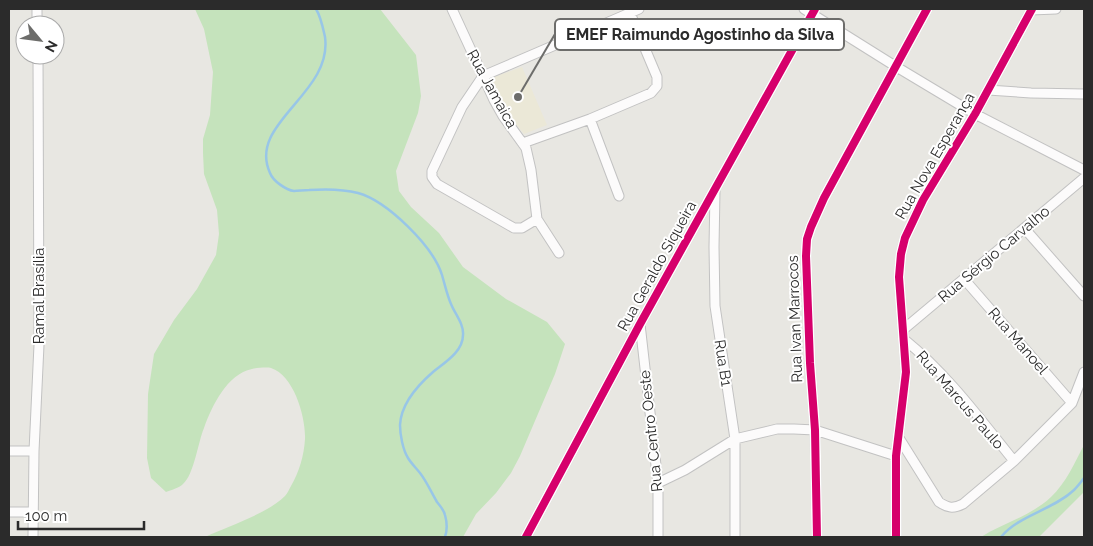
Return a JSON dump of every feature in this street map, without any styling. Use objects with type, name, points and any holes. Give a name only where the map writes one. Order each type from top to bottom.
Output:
[{"type":"street","name":"Rua Jamaica","points":[[452,9],[503,116],[523,143],[531,170],[538,219],[559,253]]},
{"type":"street","points":[[538,219],[522,228],[514,228],[437,184],[432,177],[434,166],[453,124],[483,76],[639,9]]},
{"type":"street","points":[[804,9],[814,11],[895,66],[976,114],[1084,170]]},
{"type":"street","name":"Rua Ivan Marrocos","points":[[817,537],[815,430],[806,280],[808,238],[820,204],[927,9]]},
{"type":"street","points":[[1032,9],[1056,9]]},
{"type":"street","name":"Rua Nova Esperança","points":[[896,537],[896,456],[906,372],[900,277],[901,254],[905,238],[923,200],[976,114],[1032,9]]},
{"type":"street","name":"Rua Geraldo Siqueira","points":[[526,537],[640,324],[814,11]]},
{"type":"street","points":[[523,143],[590,119],[651,93],[657,86],[657,77],[630,13]]},
{"type":"street","name":"Ramal Brasília","points":[[32,537],[39,345],[38,65]]},
{"type":"street","points":[[988,90],[1084,94]]},
{"type":"street","points":[[590,119],[619,196]]},
{"type":"street","name":"Rua Sérgio Carvalho","points":[[904,328],[1084,178]]},
{"type":"street","name":"Rua B1","points":[[716,188],[715,306],[735,439],[735,537]]},
{"type":"street","points":[[1025,229],[1084,296]]},
{"type":"street","name":"Rua Manoel","points":[[964,279],[1072,403]]},
{"type":"street","name":"Rua Centro Oeste","points":[[640,324],[658,483],[658,537]]},
{"type":"street","name":"Rua Marcus Paulo","points":[[905,340],[944,377],[1014,461]]},
{"type":"street","points":[[899,438],[939,502],[946,507],[955,508],[963,504],[1014,461],[1072,403],[1084,372]]},
{"type":"street","points":[[658,483],[685,470],[735,439],[777,429],[815,430],[896,456]]},
{"type":"street","points":[[9,451],[34,451]]},
{"type":"street","points":[[9,512],[33,512]]},
{"type":"shaded area","points":[[522,67],[547,125],[524,134],[509,116],[491,78]]},
{"type":"green space","points":[[195,9],[380,9],[416,55],[421,96],[418,113],[396,171],[399,191],[411,207],[439,233],[463,267],[506,299],[547,322],[565,344],[555,374],[520,456],[511,473],[496,493],[476,514],[463,537],[205,537],[258,514],[277,502],[287,494],[299,469],[304,452],[305,439],[301,409],[286,379],[279,372],[271,368],[256,368],[243,372],[228,384],[216,401],[207,419],[193,466],[187,480],[183,484],[166,492],[151,478],[147,458],[148,394],[154,354],[174,320],[197,289],[216,255],[219,234],[217,210],[204,174],[203,153],[203,139],[210,115],[213,72],[204,29]]},
{"type":"green space","points":[[1084,445],[1084,492],[1039,537],[981,537],[1035,509],[1051,497],[1066,479]]},
{"type":"waterway","points":[[316,9],[321,19],[325,37],[324,57],[317,75],[279,123],[270,139],[266,155],[270,173],[277,182],[294,191],[340,190],[358,193],[370,198],[382,205],[407,226],[419,238],[437,263],[450,301],[462,327],[462,341],[456,352],[416,389],[403,410],[400,425],[406,455],[442,508],[447,526],[445,537]]},
{"type":"waterway","points":[[1001,537],[1017,523],[1066,497],[1084,478]]},
{"type":"cycle path","points":[[526,537],[640,324],[815,9]]},
{"type":"cycle path","points":[[817,537],[815,430],[810,363],[807,239],[824,198],[927,9]]},
{"type":"cycle path","points":[[896,537],[896,456],[906,372],[899,277],[901,254],[905,238],[923,200],[975,114],[1032,9]]},
{"type":"place","name":"EMEF Raimundo Agostinho da Silva","points":[[518,97]]}]
